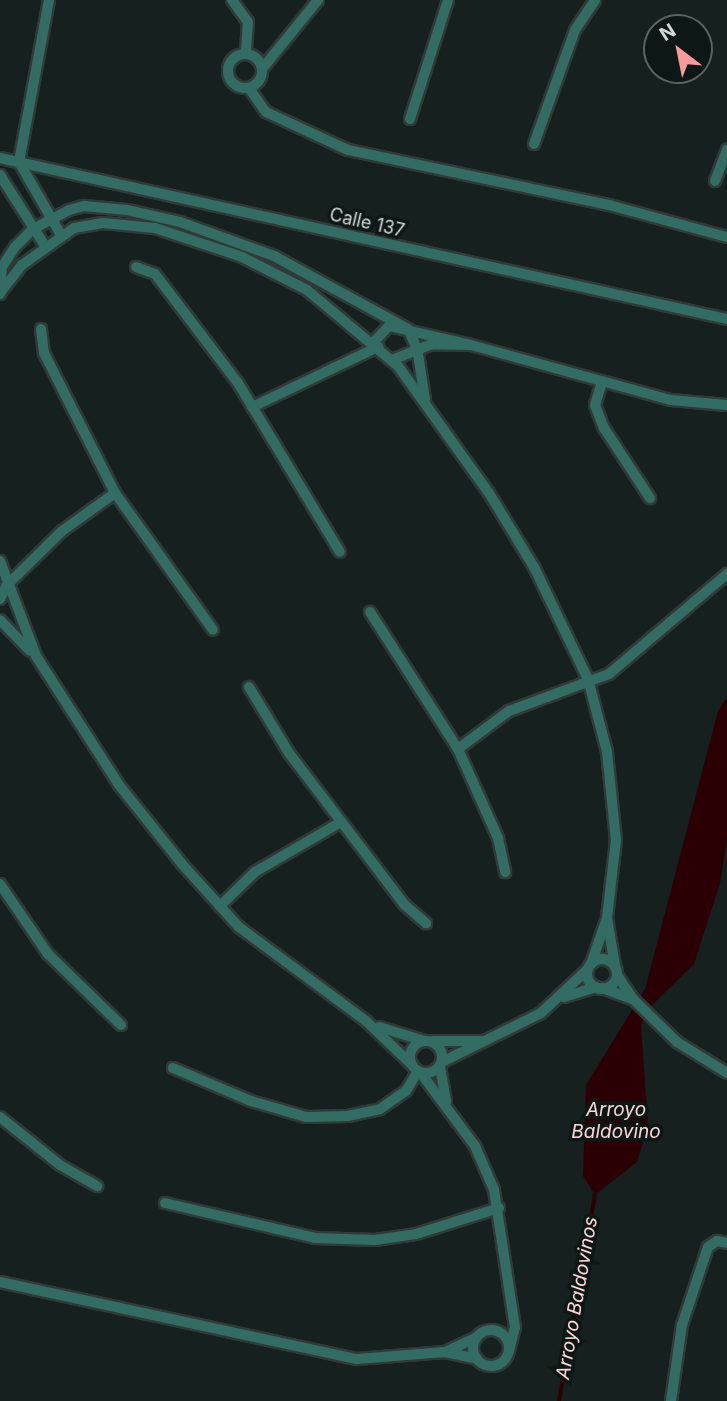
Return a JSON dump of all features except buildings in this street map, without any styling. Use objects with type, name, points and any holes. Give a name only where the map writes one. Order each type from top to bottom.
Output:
[{"type":"street","points":[[49,0],[19,162],[61,235]]},
{"type":"street","points":[[232,0],[248,22],[246,53]]},
{"type":"street","points":[[262,69],[258,58],[246,53],[231,60],[227,72],[237,86],[249,88],[259,81],[262,69],[318,0]]},
{"type":"street","points":[[410,119],[448,0]]},
{"type":"street","points":[[534,144],[575,30],[595,0]]},
{"type":"street","points":[[249,88],[266,112],[348,150],[609,205],[727,237]]},
{"type":"street","points":[[715,181],[727,149]]},
{"type":"street","name":"Calle 137","points":[[0,158],[727,319]]},
{"type":"street","points":[[0,175],[44,246]]},
{"type":"street","points":[[0,294],[2,267],[33,229],[84,206],[127,210],[216,233],[274,256],[408,329],[417,348],[425,399]]},
{"type":"street","points":[[0,294],[22,265],[44,246],[83,225],[103,223],[155,228],[242,257],[307,290],[392,360],[425,399],[534,567],[588,679],[599,716],[616,840],[607,918],[589,967],[588,978],[599,988],[633,999]]},
{"type":"street","points":[[136,267],[155,274],[252,407],[340,552]]},
{"type":"street","points":[[252,407],[376,345],[389,326],[471,345],[679,401],[727,405]]},
{"type":"street","points":[[41,329],[44,353],[115,493],[214,630]]},
{"type":"street","points":[[392,360],[432,344],[471,345]]},
{"type":"street","points":[[602,382],[595,405],[650,498]]},
{"type":"street","points":[[0,599],[6,586],[62,531],[115,493]]},
{"type":"street","points":[[0,1282],[358,1359],[444,1352],[477,1359],[487,1365],[498,1364],[509,1351],[515,1334],[499,1208],[475,1146],[451,1111],[416,1070],[366,1021],[271,952],[220,906],[119,785],[36,656],[1,568]]},
{"type":"street","points":[[458,749],[509,710],[623,665],[661,625],[727,574]]},
{"type":"street","points":[[370,612],[458,749],[498,838],[505,872]]},
{"type":"street","points":[[0,620],[36,656]]},
{"type":"street","points":[[249,687],[289,753],[405,905],[426,923]]},
{"type":"street","points":[[220,906],[255,872],[341,821]]},
{"type":"street","points":[[0,884],[48,954],[121,1025]]},
{"type":"street","points":[[607,918],[616,970],[633,999],[677,1042],[727,1073]]},
{"type":"street","points":[[561,999],[589,967],[600,959],[616,970]]},
{"type":"street","points":[[416,1070],[441,1064],[561,999],[611,986],[616,970]]},
{"type":"street","points":[[366,1021],[439,1046],[442,1090],[451,1111]]},
{"type":"street","points":[[173,1068],[251,1101],[306,1117],[348,1116],[380,1109],[406,1091],[416,1070],[412,1049],[427,1041],[485,1041]]},
{"type":"street","points":[[0,1117],[60,1165],[97,1186]]},
{"type":"street","points":[[165,1203],[314,1238],[375,1240],[416,1234],[499,1208]]},
{"type":"street","points":[[671,1401],[682,1325],[708,1247],[717,1241],[727,1243]]},
{"type":"street","points":[[444,1352],[509,1321],[513,1307]]},
{"type":"street","points":[[493,1330],[503,1335],[509,1351]]},
{"type":"street","points":[[477,1337],[474,1348],[477,1359]]},
{"type":"water","name":"Arroyo Baldovino","points":[[727,697],[727,839],[720,883],[694,964],[653,1004],[641,1025],[648,1126],[637,1162],[595,1195],[583,1176],[586,1085],[645,989],[718,711]]},
{"type":"waterway","name":"Arroyo Baldovinos","points":[[559,1401],[595,1195]]}]
